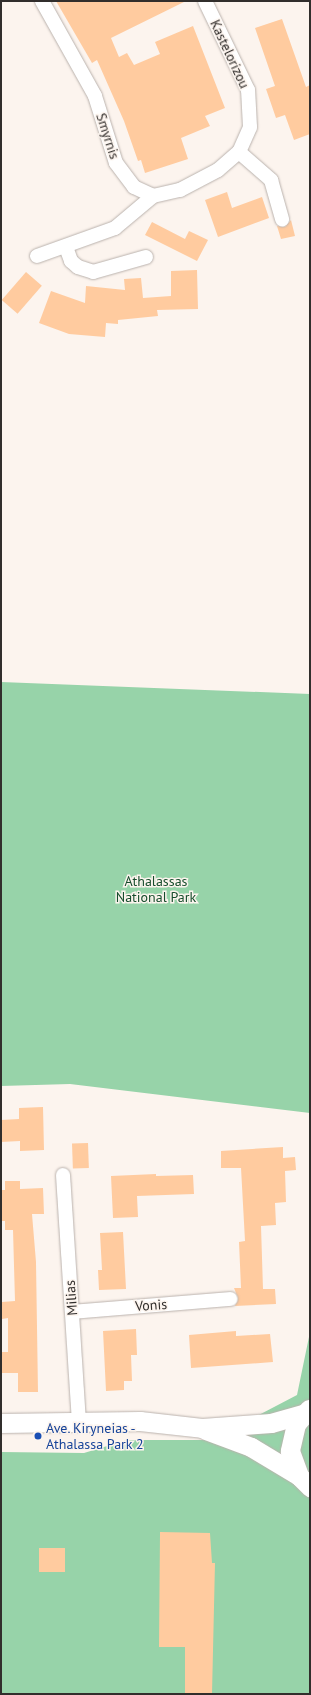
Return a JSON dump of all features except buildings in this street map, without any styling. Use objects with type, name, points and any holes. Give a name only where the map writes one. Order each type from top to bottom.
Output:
[{"type":"main road","points":[[1,1423],[140,1421],[202,1428],[271,1423],[307,1410]]},
{"type":"main road","points":[[305,1482],[290,1450],[292,1437],[307,1410]]},
{"type":"main road","points":[[202,1428],[251,1447],[305,1482]]},
{"type":"street","name":"Smyrnis","points":[[42,1],[95,96],[116,163],[134,187],[153,196]]},
{"type":"street","name":"Kastelorizou","points":[[153,196],[180,190],[218,170],[239,152],[250,127],[248,90],[205,1]]},
{"type":"street","points":[[239,152],[271,180],[282,219]]},
{"type":"street","points":[[37,256],[66,247],[115,228],[153,196]]},
{"type":"street","points":[[66,247],[71,261],[78,267],[93,272],[146,257]]},
{"type":"street","name":"Milias","points":[[63,1174],[79,1422]]},
{"type":"street","name":"Vonis","points":[[72,1312],[230,1299]]},
{"type":"green space","name":"Athalassas National Park","points":[[1,682],[310,694],[310,1113],[70,1084],[1,1086]]},
{"type":"green space","points":[[310,1332],[310,1694],[1,1694],[1,1452],[84,1453],[127,1440],[211,1440],[297,1395]]},
{"type":"place","name":"Ave. Kiryneias - Athalassa Park 2","points":[[38,1436]]}]
